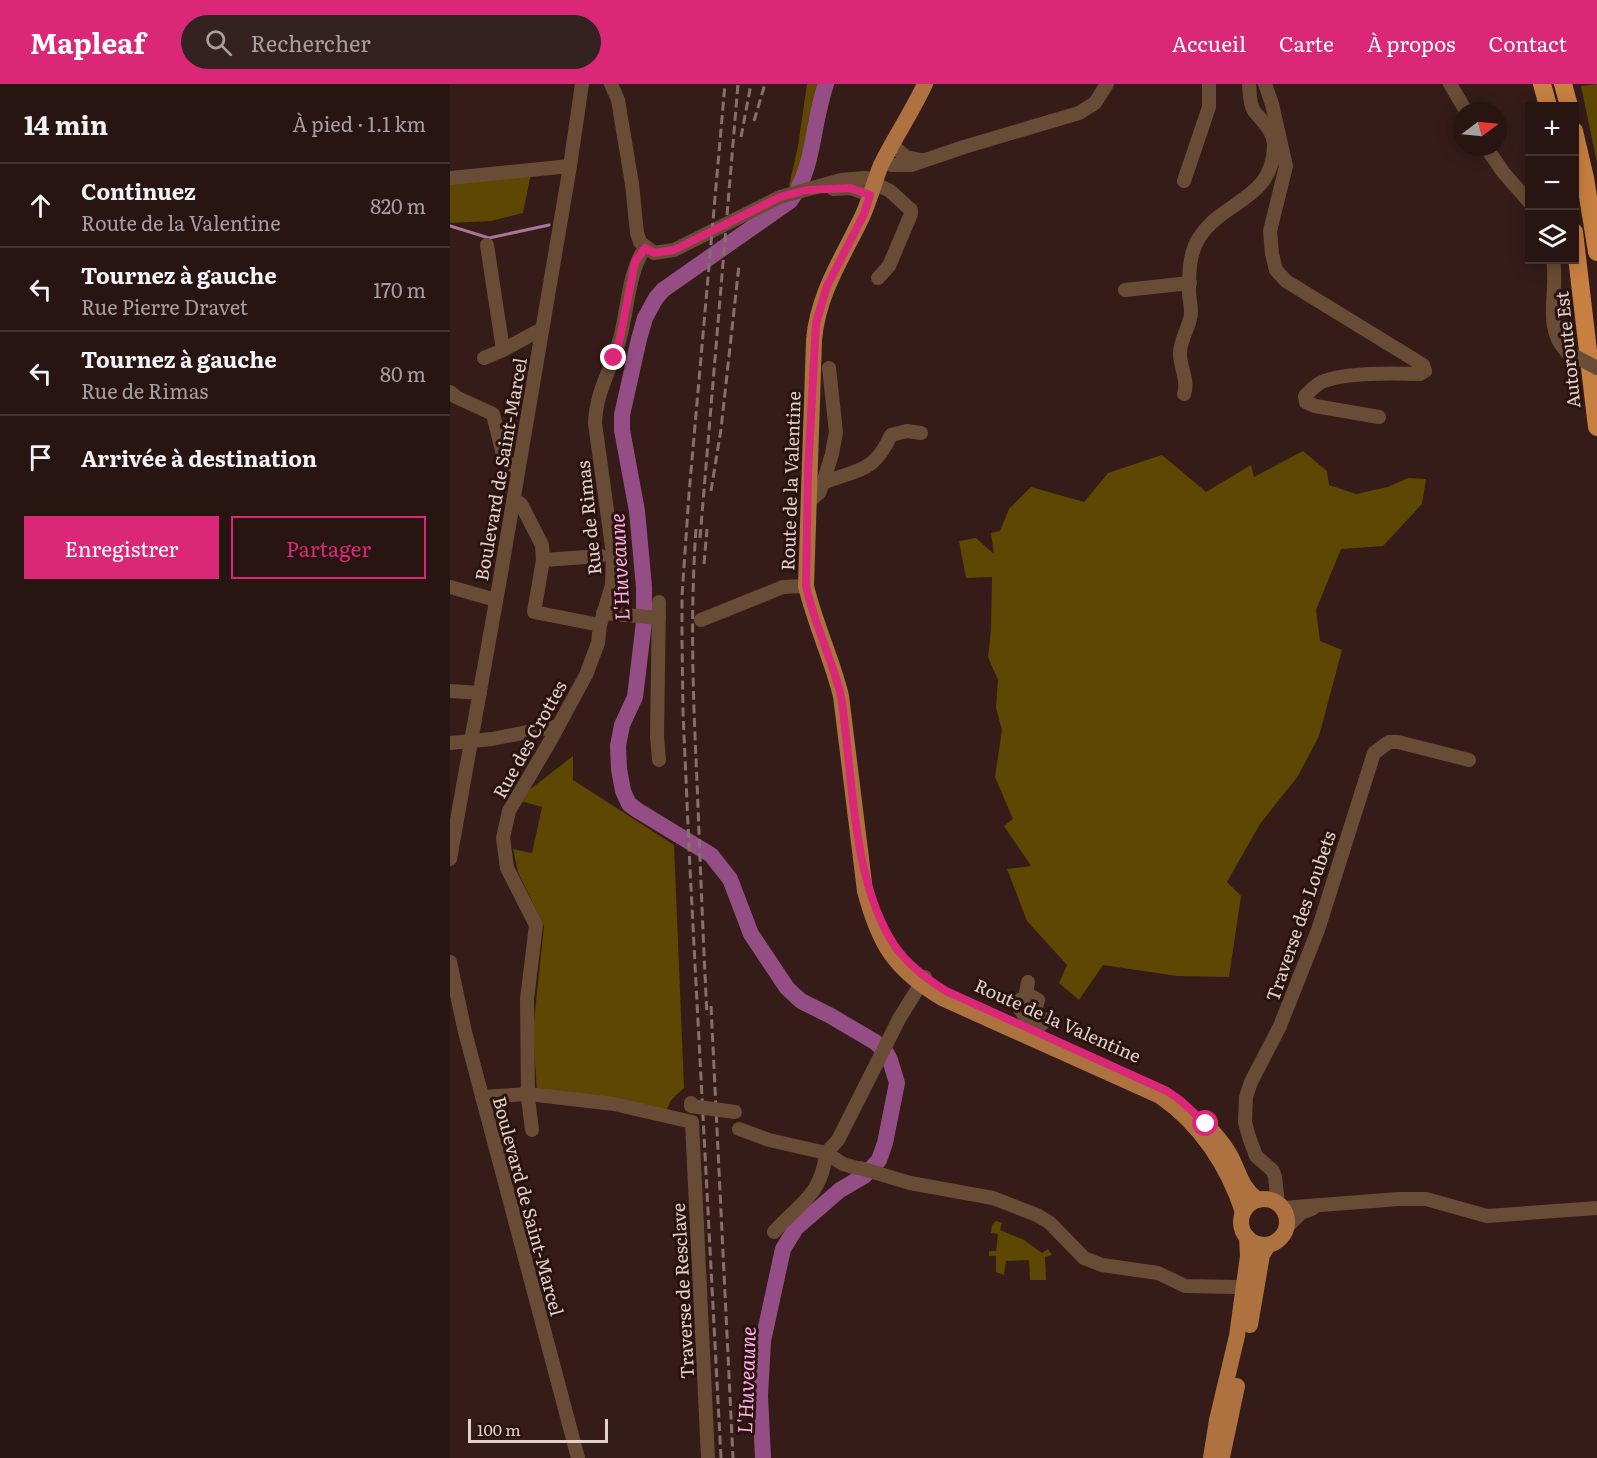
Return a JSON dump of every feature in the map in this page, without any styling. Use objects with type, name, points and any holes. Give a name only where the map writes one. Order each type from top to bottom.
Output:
[{"type":"highway","points":[[1542,84],[1547,102]]},
{"type":"highway","points":[[1563,84],[1568,102]]},
{"type":"highway","points":[[1579,150],[1597,252]]},
{"type":"highway","name":"Autoroute Est","points":[[1579,264],[1597,428]]},
{"type":"main road","name":"Route de la Valentine","points":[[925,84],[883,161],[864,214],[827,286],[816,323],[806,586],[810,604],[835,670],[841,696],[865,891],[877,929],[888,952],[900,968],[922,981],[942,998],[1034,1031],[1167,1091],[1180,1100],[1206,1124],[1228,1153],[1228,1166],[1243,1212]]},
{"type":"main road","name":"Route de la Valentine","points":[[995,1017],[1013,1030],[1160,1096],[1185,1115],[1201,1132],[1248,1194],[1270,1203]]},
{"type":"main road","points":[[1013,1030],[1034,1031]]},
{"type":"main road","points":[[1211,1458],[1217,1420],[1237,1336],[1248,1256],[1247,1237],[1241,1225],[1243,1212],[1252,1203],[1270,1203],[1287,1221],[1286,1228],[1279,1239],[1268,1245],[1260,1245],[1247,1237]]},
{"type":"main road","points":[[1221,1458],[1250,1326],[1262,1255],[1268,1245]]},
{"type":"street","name":"Boulevard de Saint-Marcel","points":[[450,859],[514,499],[582,84]]},
{"type":"street","points":[[611,84],[618,100],[632,184],[637,233],[645,248],[654,253],[674,250],[780,197],[841,180],[864,178],[873,186],[890,191],[911,210],[889,266],[878,278]]},
{"type":"street","points":[[883,161],[892,165],[911,165],[1087,109],[1095,104],[1107,84]]},
{"type":"street","points":[[1184,181],[1209,107],[1209,84]]},
{"type":"street","points":[[1184,394],[1187,387],[1180,351],[1191,317],[1191,259],[1199,237],[1217,219],[1265,181],[1270,170],[1273,136],[1254,111],[1250,102],[1249,84]]},
{"type":"street","points":[[1265,84],[1272,104],[1286,166],[1270,231],[1276,270],[1286,281],[1423,365],[1425,371],[1420,374],[1372,374],[1333,378],[1313,387],[1305,396],[1306,402],[1315,406],[1333,407],[1379,417]]},
{"type":"street","points":[[1450,84],[1461,102]]},
{"type":"street","points":[[892,145],[906,157],[923,160]]},
{"type":"street","points":[[1492,156],[1525,197]]},
{"type":"street","points":[[450,178],[570,166]]},
{"type":"street","points":[[487,245],[502,350]]},
{"type":"street","name":"Rue de Rimas","points":[[602,619],[612,585],[614,566],[595,408],[620,338],[635,262],[645,248]]},
{"type":"street","points":[[1553,264],[1554,325],[1559,342],[1567,352],[1597,368]]},
{"type":"street","points":[[1125,290],[1190,283]]},
{"type":"street","points":[[484,358],[542,329]]},
{"type":"street","points":[[808,502],[819,493],[832,454],[836,432],[829,368]]},
{"type":"street","points":[[450,392],[456,398],[493,414],[504,459],[509,464],[519,466]]},
{"type":"street","points":[[823,483],[855,473],[873,463],[881,454],[891,435],[907,431],[921,433]]},
{"type":"street","points":[[514,499],[521,504],[542,545],[543,560],[534,612],[602,619],[656,617]]},
{"type":"street","points":[[543,560],[601,555]]},
{"type":"street","points":[[701,620],[781,588],[806,586]]},
{"type":"street","points":[[450,587],[496,600]]},
{"type":"street","points":[[659,603],[656,617],[659,760]]},
{"type":"street","name":"Rue des Crottes","points":[[532,1130],[528,1094],[526,999],[536,925],[507,868],[503,838],[508,811],[586,675],[598,643],[602,619]]},
{"type":"street","points":[[450,691],[480,693]]},
{"type":"street","points":[[450,743],[472,742],[558,726]]},
{"type":"street","name":"Traverse des Loubets","points":[[1270,1203],[1275,1177],[1253,1149],[1245,1122],[1246,1097],[1251,1082],[1280,1026],[1318,930],[1374,753],[1389,742],[1398,742],[1469,760]]},
{"type":"street","name":"Boulevard de Saint-Marcel","points":[[450,962],[457,1000],[482,1097],[578,1458]]},
{"type":"street","points":[[774,1233],[818,1187],[825,1169],[826,1153],[838,1140],[891,1035],[922,981]]},
{"type":"street","points":[[1028,982],[1026,993],[1038,1000],[1038,1003],[1032,1008],[1020,1000],[1017,1008],[1030,1021],[1034,1031],[1048,1019]]},
{"type":"street","points":[[482,1097],[528,1094],[614,1104],[686,1120],[689,1103],[691,1106],[735,1112]]},
{"type":"street","name":"Traverse de Resclave","points":[[686,1120],[708,1458]]},
{"type":"street","points":[[762,1125],[769,1140]]},
{"type":"street","points":[[739,1129],[769,1140],[826,1153],[843,1164],[910,1183],[993,1198],[1037,1215],[1050,1223],[1084,1258],[1102,1265],[1158,1273],[1185,1286],[1236,1287]]},
{"type":"street","points":[[1270,1203],[1319,1206],[1426,1199],[1487,1216],[1597,1208]]},
{"type":"street","points":[[1286,1228],[1301,1213],[1319,1206]]},
{"type":"shaded area","points":[[807,84],[834,84],[809,181],[789,186],[798,146]]},
{"type":"shaded area","points":[[1597,84],[1597,163],[1581,86]]},
{"type":"shaded area","points":[[531,173],[523,213],[491,221],[450,223],[450,181]]},
{"type":"shaded area","points":[[1303,451],[1327,471],[1329,485],[1356,494],[1388,487],[1408,478],[1426,479],[1422,504],[1383,546],[1341,549],[1316,610],[1320,641],[1342,650],[1319,736],[1298,776],[1260,824],[1227,882],[1241,896],[1229,977],[1177,976],[1103,965],[1079,1000],[1059,983],[1067,965],[1027,921],[1007,869],[1031,866],[1004,826],[1013,819],[995,777],[1002,730],[996,708],[998,680],[988,657],[992,577],[966,578],[959,541],[976,538],[994,554],[991,533],[1000,531],[1009,509],[1031,487],[1084,502],[1108,473],[1162,455],[1206,492],[1251,465],[1254,477]]},
{"type":"shaded area","points":[[573,756],[573,780],[674,845],[684,1088],[671,1100],[666,1111],[537,1092],[533,1031],[544,926],[518,872],[513,849],[532,853],[542,807],[521,801],[523,795]]},
{"type":"shaded area","points":[[996,1221],[1002,1223],[1000,1230],[1024,1240],[1042,1253],[1048,1249],[1052,1255],[1045,1257],[1046,1280],[1030,1280],[1029,1260],[1006,1261],[1004,1275],[996,1272],[996,1256],[989,1256],[989,1251],[996,1251],[998,1234],[991,1233],[992,1225]]},
{"type":"waterway","name":"L'Huveaune","points":[[763,1458],[760,1396],[763,1341],[783,1249],[796,1228],[840,1190],[864,1176],[879,1160],[885,1143],[897,1083],[890,1060],[885,1051],[875,1042],[801,1001],[787,988],[751,934],[730,879],[711,855],[637,810],[629,804],[623,791],[618,746],[622,725],[635,697],[644,622],[644,587],[637,511],[622,430],[622,415],[645,318],[656,298],[663,290],[790,201],[809,160],[826,84]]},
{"type":"waterway","points":[[450,226],[489,238],[549,225]]},
{"type":"railway","points":[[721,1458],[690,869],[683,712],[682,596],[725,84]]},
{"type":"railway","points":[[700,538],[738,84]]},
{"type":"railway","points":[[741,137],[751,84]]},
{"type":"railway","points":[[754,121],[765,84]]},
{"type":"railway","points":[[711,491],[721,429],[739,265]]},
{"type":"railway","points":[[696,529],[693,592],[693,687],[707,1015]]},
{"type":"railway","points":[[704,564],[707,529]]},
{"type":"railway","points":[[711,1006],[733,1458]]},
{"type":"route","points":[[614,358],[632,285],[635,262],[645,248],[654,253],[674,250],[780,197],[807,190],[850,188],[870,195],[864,214],[827,286],[816,323],[808,471],[806,586],[810,604],[835,670],[841,696],[862,862],[876,908],[895,945],[908,962],[946,991],[1167,1091],[1206,1124]]}]
